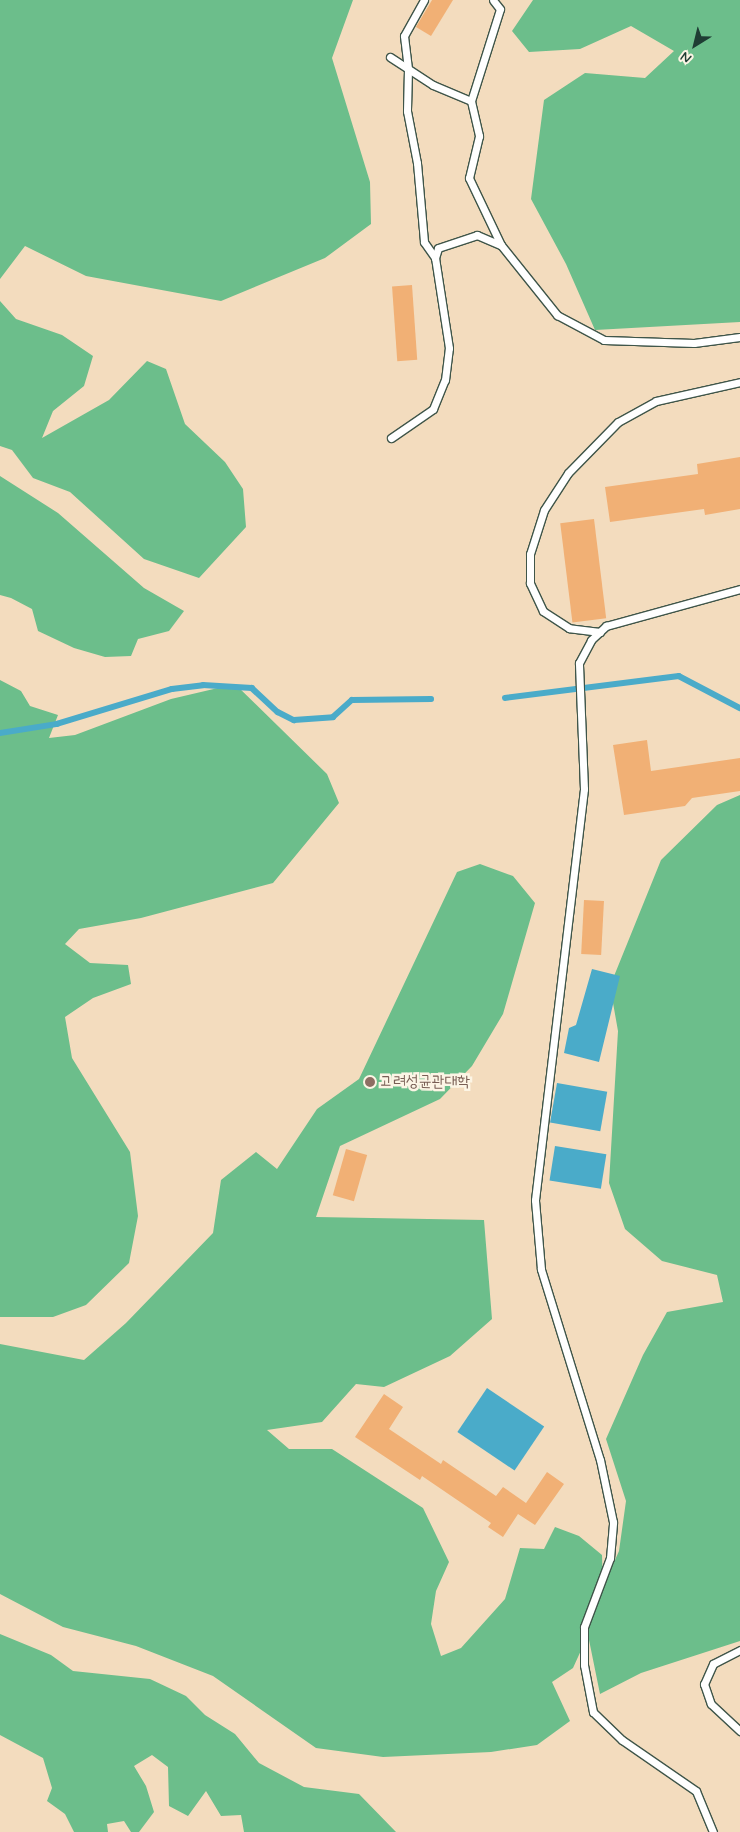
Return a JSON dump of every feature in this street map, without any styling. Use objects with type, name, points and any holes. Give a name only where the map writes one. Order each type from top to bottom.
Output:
[{"type":"lane","points":[[424,0],[404,36],[408,69],[407,111],[417,163],[424,242],[435,258]]},
{"type":"lane","points":[[493,0],[500,9],[471,101],[479,136],[469,178],[501,245],[557,316],[604,340],[694,343],[740,336]]},
{"type":"lane","points":[[390,57],[433,85],[471,101]]},
{"type":"lane","points":[[391,438],[433,409],[445,380],[449,348],[435,258],[438,248],[477,235],[501,245]]},
{"type":"lane","points":[[600,632],[569,628],[543,611],[533,590],[530,583],[530,554],[544,510],[568,474],[618,422],[656,401],[740,382]]},
{"type":"lane","points":[[713,1832],[696,1791],[622,1740],[593,1712],[584,1665],[584,1627],[610,1558],[613,1522],[600,1460],[541,1269],[535,1200],[584,789],[579,663],[591,640],[606,626],[740,589]]},
{"type":"lane","points":[[740,1650],[713,1664],[704,1684],[711,1704],[740,1732]]},
{"type":"green space","points":[[0,0],[353,0],[332,58],[370,182],[371,224],[325,258],[221,301],[86,276],[25,246],[0,279]]},
{"type":"green space","points":[[533,0],[740,0],[740,322],[595,330],[566,264],[531,199],[544,100],[585,73],[645,78],[674,51],[631,26],[580,49],[529,52],[512,31]]},
{"type":"green space","points":[[0,301],[16,319],[62,335],[93,356],[84,386],[53,411],[42,438],[109,400],[147,361],[166,369],[185,424],[225,462],[243,489],[246,527],[199,578],[144,559],[70,492],[33,478],[12,450],[0,446]]},
{"type":"green space","points":[[0,476],[58,513],[144,588],[184,611],[169,631],[138,639],[131,656],[105,657],[74,648],[38,631],[32,609],[11,598],[0,595]]},
{"type":"green space","points":[[0,680],[21,691],[30,706],[58,715],[49,738],[75,735],[171,699],[235,684],[327,774],[339,803],[273,883],[141,918],[79,929],[65,944],[90,963],[128,965],[131,984],[93,998],[65,1017],[72,1058],[130,1152],[138,1216],[129,1263],[86,1305],[53,1317],[0,1317]]},
{"type":"green space","points":[[740,795],[740,1641],[641,1673],[600,1694],[588,1635],[573,1668],[552,1682],[570,1721],[537,1745],[491,1752],[383,1757],[316,1748],[213,1676],[136,1646],[63,1627],[0,1594],[0,1344],[84,1360],[126,1323],[213,1233],[221,1180],[256,1152],[277,1169],[317,1109],[359,1079],[457,872],[480,864],[513,876],[535,903],[503,1014],[472,1066],[440,1099],[340,1146],[316,1217],[484,1220],[492,1319],[450,1356],[384,1387],[356,1384],[322,1422],[267,1430],[289,1449],[332,1449],[423,1508],[449,1562],[436,1591],[431,1624],[441,1656],[461,1648],[505,1599],[520,1548],[544,1549],[555,1527],[579,1536],[602,1555],[603,1587],[619,1551],[626,1501],[606,1439],[643,1355],[667,1312],[723,1302],[717,1275],[662,1261],[625,1229],[609,1183],[618,1031],[610,986],[661,860],[717,805]]},
{"type":"green space","points":[[0,1634],[51,1655],[73,1671],[150,1679],[186,1696],[205,1715],[235,1734],[259,1763],[304,1787],[359,1794],[396,1832],[244,1832],[241,1815],[221,1816],[206,1791],[188,1816],[169,1806],[168,1767],[152,1755],[134,1766],[146,1786],[154,1812],[139,1832],[131,1832],[124,1821],[107,1824],[108,1832],[74,1832],[65,1814],[47,1801],[52,1788],[43,1758],[0,1735]]},
{"type":"water","points":[[592,969],[620,976],[599,1062],[564,1053],[569,1028],[576,1025]]},
{"type":"water","points":[[557,1083],[607,1092],[600,1131],[550,1122]]},
{"type":"water","points":[[555,1146],[606,1154],[601,1189],[550,1181]]},
{"type":"water","points":[[487,1388],[544,1427],[515,1471],[457,1432]]},
{"type":"building","points":[[432,0],[453,0],[431,36],[416,27]]},
{"type":"building","points":[[412,285],[417,360],[397,361],[392,286]]},
{"type":"building","points":[[740,457],[740,509],[705,515],[704,509],[610,522],[605,487],[698,474],[697,464]]},
{"type":"building","points":[[594,519],[606,618],[572,622],[560,523]]},
{"type":"building","points":[[647,740],[651,771],[740,758],[740,791],[692,798],[685,806],[624,815],[613,745]]},
{"type":"building","points":[[584,900],[604,901],[601,955],[581,954]]},
{"type":"building","points":[[346,1149],[367,1155],[354,1201],[333,1195]]},
{"type":"building","points":[[384,1394],[403,1407],[389,1429],[441,1464],[443,1460],[496,1496],[503,1487],[526,1503],[547,1472],[564,1484],[535,1525],[518,1514],[503,1537],[488,1527],[491,1523],[422,1476],[420,1480],[355,1437]]},
{"type":"waterway","points":[[505,698],[679,676],[740,708]]},
{"type":"waterway","points":[[0,733],[57,724],[172,689],[203,685],[252,688],[278,712],[294,720],[333,717],[352,700],[431,699]]},
{"type":"place","name":"고려성균관대학","points":[[370,1082]]}]
